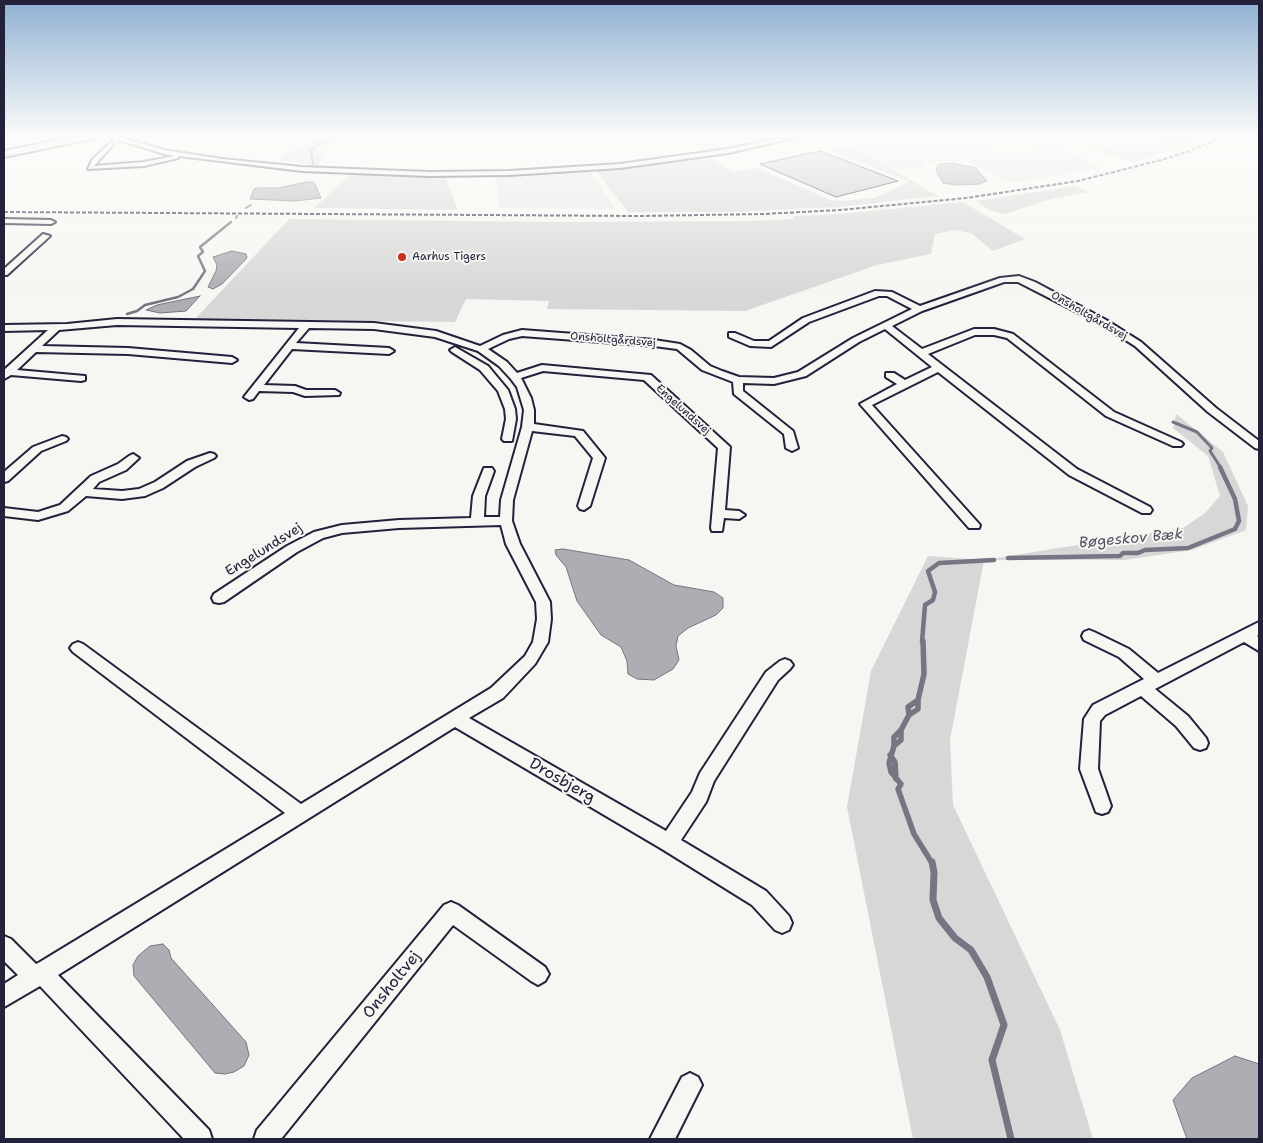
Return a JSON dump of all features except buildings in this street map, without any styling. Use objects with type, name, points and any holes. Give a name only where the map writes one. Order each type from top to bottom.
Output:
[{"type":"street","points":[[4,221],[51,222]]},
{"type":"street","points":[[4,273],[46,236]]},
{"type":"street","name":"Onsholtgårdsvej","points":[[480,349],[506,337],[522,334],[654,343],[680,347],[706,368],[738,380],[774,381],[802,374],[856,340],[920,309],[1003,280],[1019,279],[1103,322],[1138,344],[1212,410],[1259,446]]},
{"type":"street","points":[[733,339],[753,344],[771,344],[806,320],[873,294],[889,294],[920,309]]},
{"type":"street","points":[[4,328],[57,328],[117,322],[306,325],[410,329],[452,338],[480,349],[515,377],[522,387],[529,410],[528,428],[507,500],[506,522],[513,544],[543,602],[544,619],[540,642],[530,660],[497,692],[4,996]]},
{"type":"street","points":[[306,325],[253,392],[295,389],[305,392],[335,393]]},
{"type":"street","points":[[886,326],[1073,472],[1146,510]]},
{"type":"street","points":[[6,374],[57,328]]},
{"type":"street","points":[[922,353],[974,332],[987,331],[1002,334],[1016,340],[1110,414],[1158,430],[1177,444]]},
{"type":"street","points":[[289,346],[389,352]]},
{"type":"street","points":[[33,349],[128,351],[232,360]]},
{"type":"street","points":[[455,350],[476,361],[492,374],[507,399],[511,419],[508,439]]},
{"type":"street","points":[[476,361],[490,356]]},
{"type":"street","points":[[940,367],[865,404],[974,525]]},
{"type":"street","name":"Engelundsvej","points":[[515,377],[542,368],[648,378],[724,447],[717,528]]},
{"type":"street","points":[[6,374],[81,378]]},
{"type":"street","points":[[890,375],[905,385]]},
{"type":"street","points":[[738,380],[738,392],[789,433],[792,448]]},
{"type":"street","points":[[528,428],[579,433],[599,458],[584,506]]},
{"type":"street","points":[[6,474],[36,449],[62,439]]},
{"type":"street","points":[[83,492],[122,495],[141,493],[159,485],[191,464],[210,456]]},
{"type":"street","points":[[4,512],[28,516],[47,514],[64,508],[94,480],[122,467],[133,458]]},
{"type":"street","points":[[477,522],[479,496],[488,471]]},
{"type":"street","points":[[1113,506],[1126,500]]},
{"type":"street","points":[[718,513],[739,515]]},
{"type":"street","name":"Engelundsvej","points":[[219,598],[292,549],[327,533],[360,526],[506,522]]},
{"type":"street","points":[[1102,806],[1088,769],[1092,719],[1100,710],[1252,631],[1259,645]]},
{"type":"street","points":[[1089,636],[1124,653],[1200,743]]},
{"type":"street","points":[[78,648],[299,813]]},
{"type":"street","points":[[669,843],[700,796],[706,778],[772,676],[785,665]]},
{"type":"street","name":"Drosbjerg","points":[[456,719],[669,843],[758,898],[782,923]]},
{"type":"street","name":"Onsholtvej","points":[[266,1139],[451,912],[538,974]]},
{"type":"street","points":[[4,946],[38,975],[200,1139]]},
{"type":"street","points":[[662,1139],[690,1085]]},
{"type":"shaded area","points":[[254,189],[317,189],[321,198],[295,201],[250,199]]},
{"type":"shaded area","points":[[334,189],[450,189],[458,210],[314,208]]},
{"type":"shaded area","points":[[497,189],[603,189],[616,209],[499,208]]},
{"type":"shaded area","points":[[610,189],[806,189],[831,200],[842,201],[874,198],[893,189],[927,189],[938,196],[839,207],[735,212],[628,212]]},
{"type":"shaded area","points":[[1053,189],[1082,189],[1088,192],[1043,201],[1005,214],[989,210],[976,201]]},
{"type":"shaded area","points":[[963,202],[1025,239],[993,251],[971,233],[955,230],[935,234],[931,254],[877,265],[745,311],[547,309],[549,301],[466,299],[455,322],[195,319],[289,219],[555,222],[750,221],[795,219],[794,216],[839,214]]},
{"type":"shaded area","points":[[232,251],[246,254],[247,258],[222,284],[213,289],[208,287],[217,265],[213,257]]},
{"type":"shaded area","points":[[200,296],[186,311],[160,313],[146,310],[157,305]]},
{"type":"shaded area","points":[[1176,414],[1223,452],[1248,506],[1246,530],[1192,550],[1125,560],[984,560],[1183,528],[1205,513],[1220,496],[1208,456],[1173,428]]},
{"type":"shaded area","points":[[563,549],[629,560],[674,585],[714,592],[723,598],[723,608],[716,615],[688,628],[678,636],[676,646],[679,660],[673,669],[654,680],[637,679],[628,674],[627,661],[621,647],[601,635],[577,601],[566,567],[556,555],[555,550]]},
{"type":"shaded area","points":[[928,556],[984,560],[950,740],[953,805],[1060,1030],[1093,1139],[913,1139],[847,807],[871,671]]},
{"type":"shaded area","points":[[163,944],[169,950],[171,958],[246,1042],[249,1055],[244,1066],[234,1072],[225,1074],[215,1073],[134,976],[133,965],[138,956],[150,946]]},
{"type":"shaded area","points":[[1235,1056],[1259,1064],[1259,1139],[1187,1139],[1173,1100],[1192,1078]]},
{"type":"waterway","points":[[246,208],[251,205]]},
{"type":"waterway","points":[[127,314],[137,311],[145,305],[178,297],[193,289],[205,271],[198,256],[203,252],[200,247],[231,222]]},
{"type":"waterway","name":"Bøgeskov Bæk","points":[[1173,422],[1197,432],[1212,448],[1210,451],[1221,468]]},
{"type":"waterway","name":"Bøgeskov Bæk","points":[[1008,558],[1120,556],[1123,553],[1138,553],[1145,550],[1188,548],[1235,529],[1239,521],[1235,499],[1220,467]]},
{"type":"waterway","name":"Bøgeskov Bæk","points":[[922,642],[925,605],[933,600],[935,592],[928,571],[939,563],[994,560]]},
{"type":"waterway","name":"Bøgeskov Bæk","points":[[918,700],[924,674],[923,641]]},
{"type":"waterway","name":"Bøgeskov Bæk","points":[[909,715],[908,707],[918,700]]},
{"type":"waterway","points":[[909,715],[918,709],[918,700]]},
{"type":"waterway","name":"Bøgeskov Bæk","points":[[901,730],[909,715]]},
{"type":"waterway","name":"Bøgeskov Bæk","points":[[894,746],[894,737],[901,730]]},
{"type":"waterway","points":[[894,746],[901,740],[901,730]]},
{"type":"waterway","name":"Bøgeskov Bæk","points":[[891,756],[894,746]]},
{"type":"waterway","points":[[891,756],[895,762],[896,778]]},
{"type":"waterway","name":"Bøgeskov Bæk","points":[[891,756],[889,763],[891,772],[896,778]]},
{"type":"waterway","name":"Bøgeskov Bæk","points":[[896,778],[901,784],[898,789],[914,834],[932,863]]},
{"type":"waterway","name":"Bøgeskov Bæk","points":[[932,862],[934,872],[933,900],[939,918],[955,938],[971,950],[987,977],[1004,1025],[992,1060],[1011,1139]]},
{"type":"railway","points":[[4,212],[639,216],[764,214],[840,210],[966,198],[1023,189]]},
{"type":"place","name":"Aarhus Tigers","points":[[402,257]]}]
